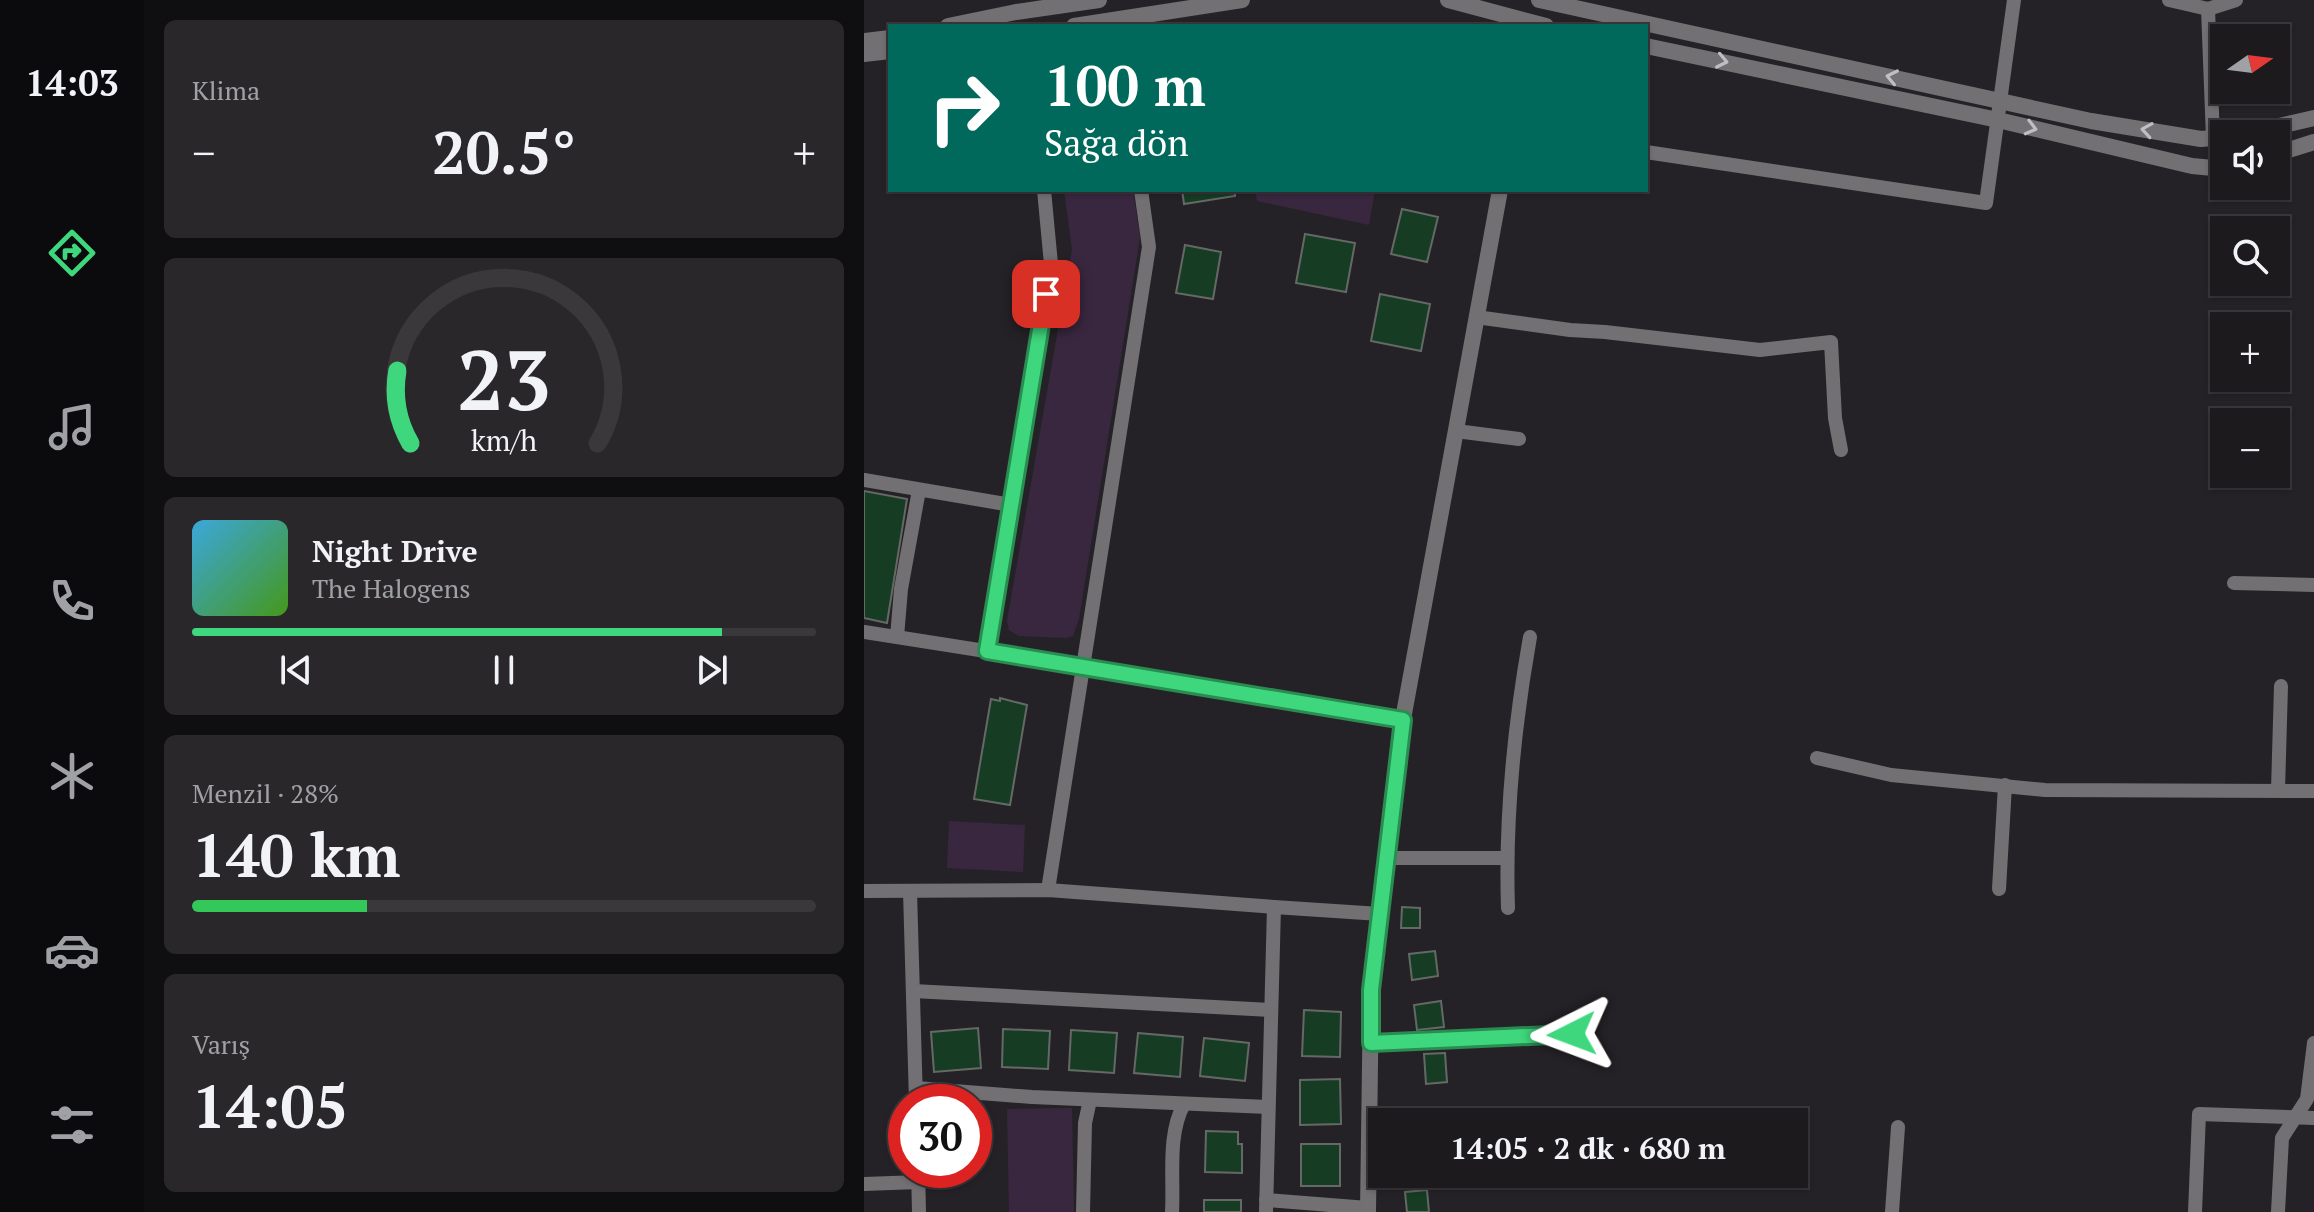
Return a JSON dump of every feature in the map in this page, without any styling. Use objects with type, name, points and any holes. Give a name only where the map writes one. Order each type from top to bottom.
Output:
[{"type":"street","points":[[958,24],[1099,0]]},
{"type":"street","points":[[1103,24],[1132,22],[1242,0]]},
{"type":"street","points":[[1448,0],[1532,24]]},
{"type":"street","points":[[1536,24],[1539,0],[2091,121],[2210,138]]},
{"type":"street","points":[[1648,152],[1986,203],[2014,0]]},
{"type":"street","points":[[2169,0],[2208,9],[2236,0]]},
{"type":"street","points":[[2208,9],[2218,120]]},
{"type":"street","points":[[864,41],[888,38]]},
{"type":"street","points":[[1648,46],[2210,168]]},
{"type":"street","points":[[864,54],[888,51]]},
{"type":"street","points":[[2290,124],[2314,118]]},
{"type":"street","points":[[2290,150],[2314,142]]},
{"type":"street","points":[[987,651],[1051,264],[1044,192]]},
{"type":"street","points":[[1048,890],[1149,247],[1141,192]]},
{"type":"street","points":[[1274,907],[1266,1206],[1368,1210],[1371,990],[1403,720],[1500,192]]},
{"type":"street","points":[[1476,317],[1760,350],[1831,342],[1835,418],[1841,450]]},
{"type":"street","points":[[1456,431],[1519,439]]},
{"type":"street","points":[[864,480],[1011,505]]},
{"type":"street","points":[[897,637],[901,589],[919,490]]},
{"type":"street","points":[[2234,583],[2314,585]]},
{"type":"street","points":[[864,632],[1403,720]]},
{"type":"street","points":[[1508,908],[1509,801],[1530,637]]},
{"type":"street","points":[[2278,790],[2281,686]]},
{"type":"street","points":[[1817,758],[1891,775],[2045,790],[2314,791]]},
{"type":"street","points":[[1999,889],[2005,785]]},
{"type":"street","points":[[1387,858],[1507,858]]},
{"type":"street","points":[[864,891],[1048,890],[1380,914]]},
{"type":"street","points":[[910,891],[916,1084]]},
{"type":"street","points":[[913,991],[1271,1010]]},
{"type":"street","points":[[1371,1043],[1572,1034]]},
{"type":"street","points":[[2278,1212],[2282,1138],[2307,1099],[2314,1043]]},
{"type":"street","points":[[992,1097],[1268,1107]]},
{"type":"street","points":[[1083,1212],[1085,1123],[1090,1100]]},
{"type":"street","points":[[1172,1212],[1174,1136],[1177,1116],[1184,1104]]},
{"type":"street","points":[[2195,1212],[2199,1114],[2314,1118]]},
{"type":"street","points":[[1892,1212],[1898,1127]]},
{"type":"street","points":[[864,1184],[888,1180]]},
{"type":"street","points":[[918,1188],[919,1212]]},
{"type":"shaded area","points":[[1064,192],[1133,192],[1140,238],[1079,619],[1073,636],[1066,638],[1019,636],[1009,630],[1007,621],[1072,249]]},
{"type":"shaded area","points":[[1255,192],[1375,192],[1369,225],[1257,201]]},
{"type":"shaded area","points":[[949,821],[1025,825],[1023,872],[947,868]]},
{"type":"shaded area","points":[[1072,1108],[1074,1212],[1009,1212],[1007,1109]]},
{"type":"building","points":[[1182,192],[1235,192],[1235,196],[1184,204]]},
{"type":"building","points":[[1402,209],[1438,217],[1427,262],[1391,254]]},
{"type":"building","points":[[1305,234],[1355,243],[1346,292],[1296,283]]},
{"type":"building","points":[[1185,245],[1221,252],[1213,299],[1176,293]]},
{"type":"building","points":[[1380,294],[1430,304],[1421,351],[1371,341]]},
{"type":"building","points":[[864,491],[907,499],[887,623],[864,618]]},
{"type":"building","points":[[1000,698],[1027,705],[1010,805],[974,799],[991,699],[1000,701]]},
{"type":"building","points":[[1402,907],[1420,908],[1420,928],[1401,928]]},
{"type":"building","points":[[1435,951],[1438,976],[1412,980],[1409,954]]},
{"type":"building","points":[[1441,1001],[1444,1027],[1417,1030],[1414,1005]]},
{"type":"building","points":[[1304,1010],[1341,1012],[1340,1057],[1302,1056]]},
{"type":"building","points":[[978,1028],[981,1068],[934,1072],[931,1032]]},
{"type":"building","points":[[1003,1029],[1050,1031],[1048,1069],[1002,1067]]},
{"type":"building","points":[[1071,1030],[1117,1033],[1114,1073],[1069,1070]]},
{"type":"building","points":[[1138,1033],[1183,1037],[1180,1077],[1134,1073]]},
{"type":"building","points":[[1204,1038],[1249,1043],[1245,1081],[1200,1076]]},
{"type":"building","points":[[1445,1053],[1447,1082],[1426,1084],[1424,1054]]},
{"type":"building","points":[[1340,1079],[1341,1124],[1300,1125],[1300,1080]]},
{"type":"building","points":[[1206,1131],[1238,1132],[1238,1144],[1242,1144],[1242,1173],[1205,1172]]},
{"type":"building","points":[[1301,1144],[1340,1144],[1340,1186],[1301,1186]]},
{"type":"building","points":[[1427,1190],[1429,1212],[1407,1212],[1405,1192]]},
{"type":"building","points":[[1204,1200],[1241,1200],[1241,1212],[1204,1212]]},
{"type":"route","points":[[1046,294],[987,651],[1403,720],[1371,990],[1371,1043],[1572,1034]]}]
